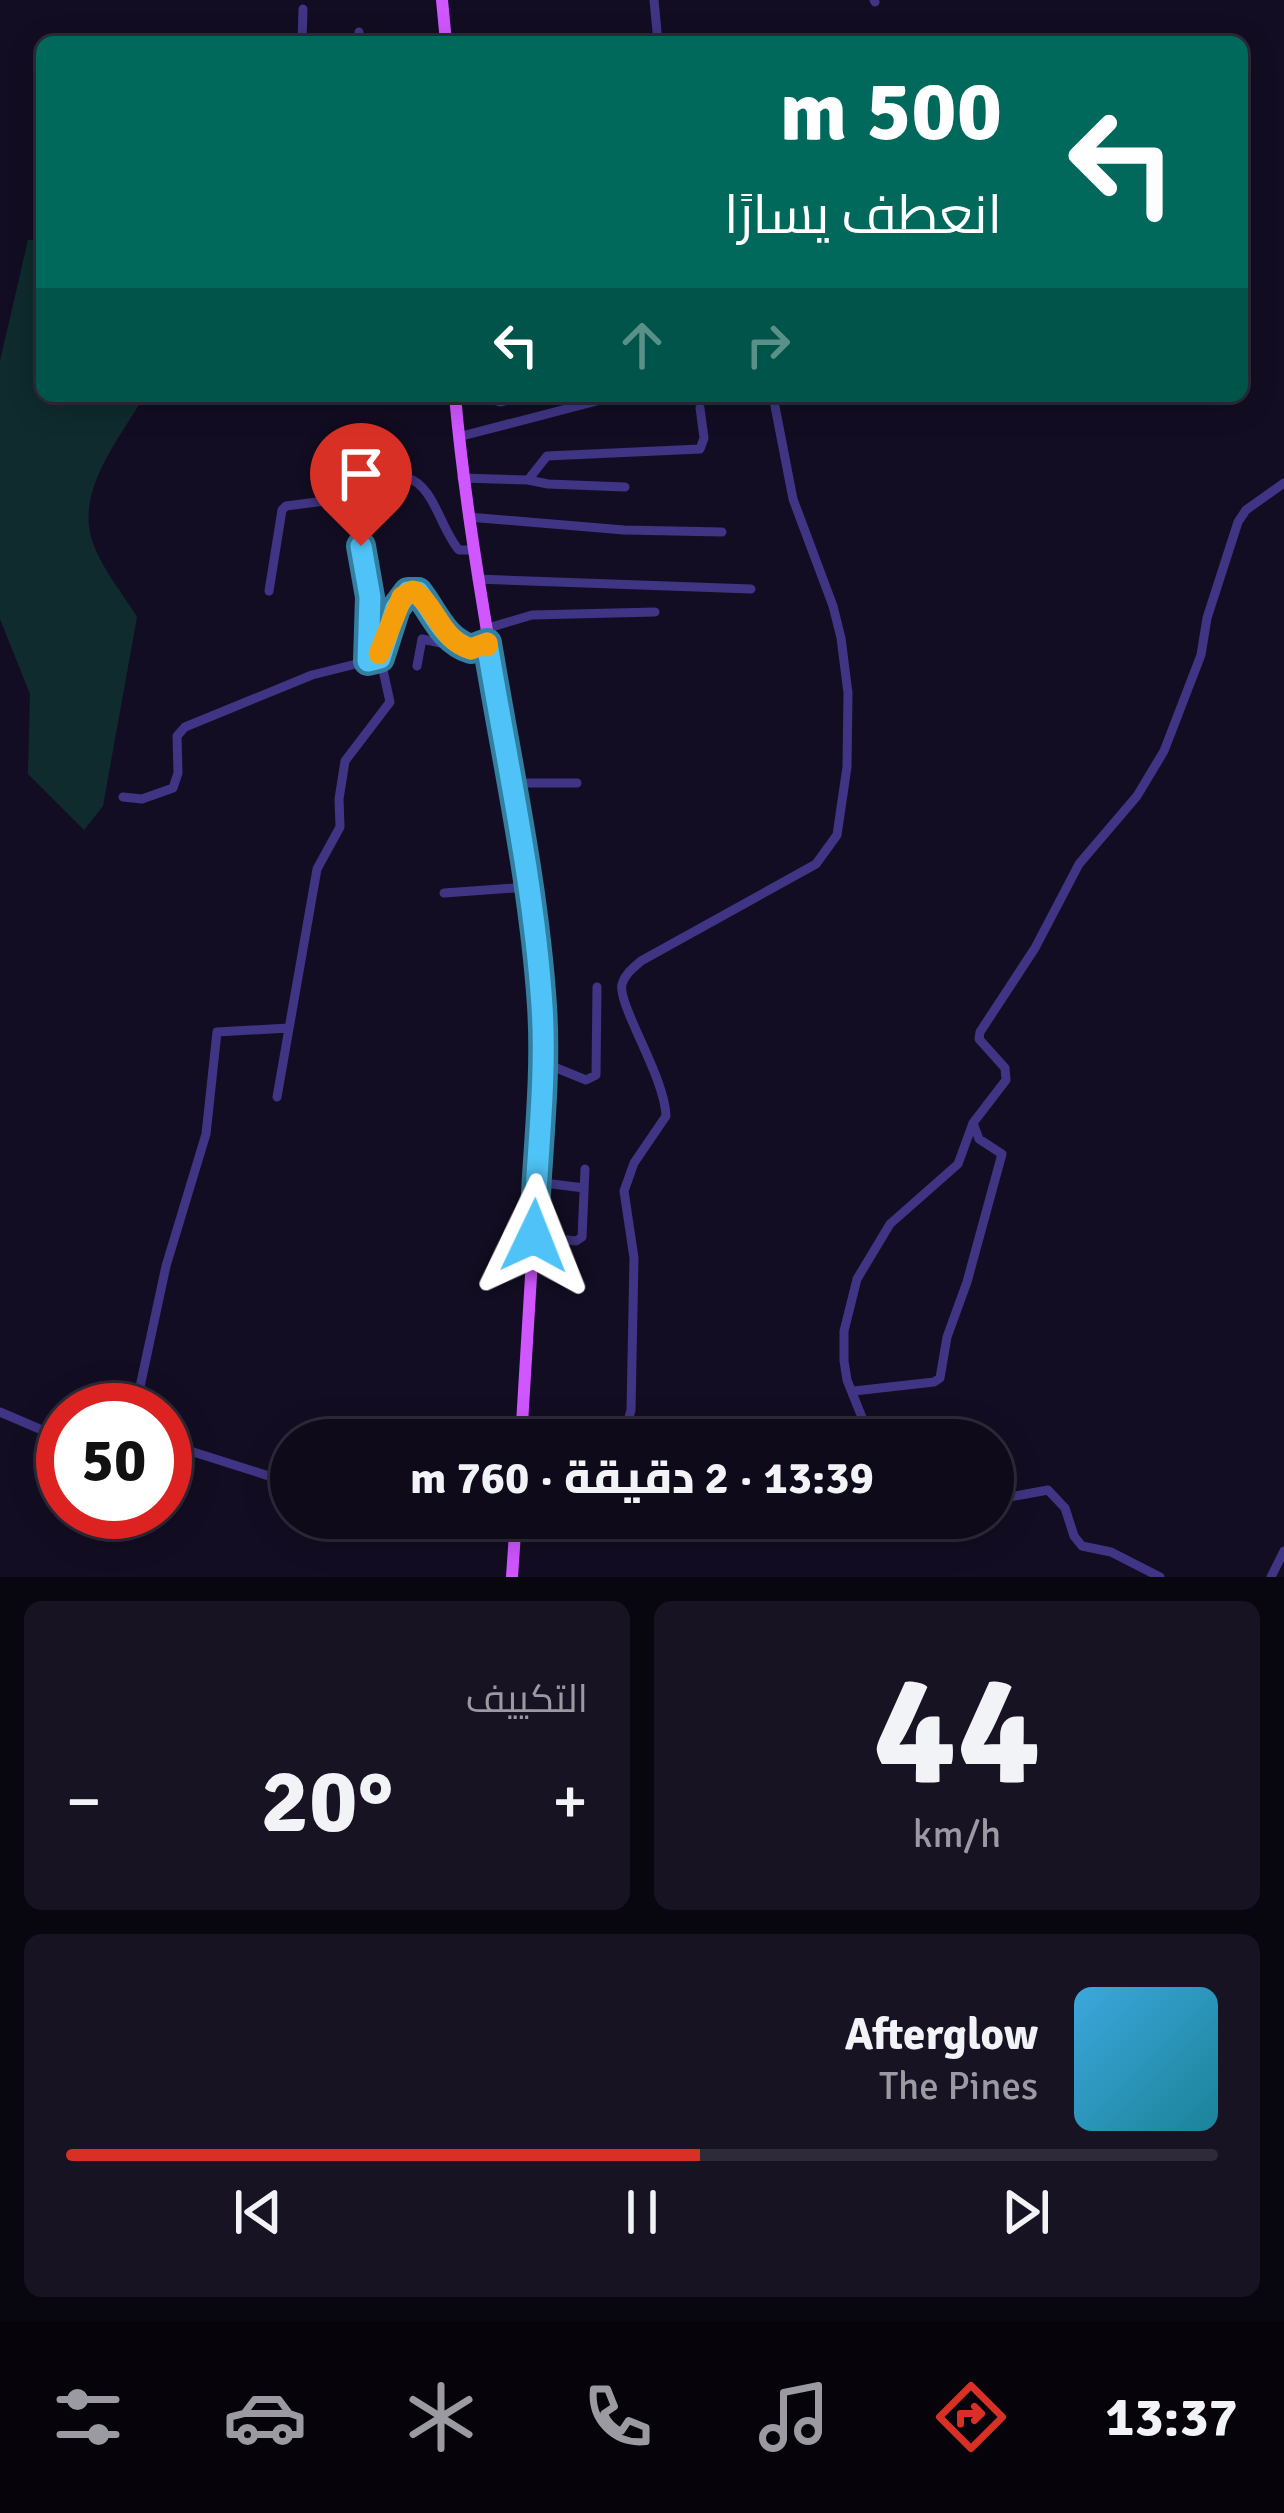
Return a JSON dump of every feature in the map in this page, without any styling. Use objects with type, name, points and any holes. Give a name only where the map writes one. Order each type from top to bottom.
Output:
[{"type":"main road","points":[[442,0],[445,36]]},
{"type":"main road","points":[[455,402],[542,1004],[544,1063],[522,1419]]},
{"type":"main road","points":[[512,1577],[514,1539]]},
{"type":"street","points":[[655,0],[658,36]]},
{"type":"street","points":[[302,36],[303,10]]},
{"type":"street","points":[[458,437],[593,402]]},
{"type":"street","points":[[629,1419],[634,1258],[626,1220],[626,1177],[666,1116],[659,1076],[622,997],[625,977],[641,961],[816,864],[837,836],[843,805],[848,693],[841,638],[793,499],[774,402]]},
{"type":"street","points":[[528,480],[547,456],[700,449],[704,439],[700,408]]},
{"type":"street","points":[[269,591],[286,506],[379,494],[408,478],[423,485],[459,550],[473,550]]},
{"type":"street","points":[[462,478],[625,487]]},
{"type":"street","points":[[864,1419],[847,1380],[844,1346],[857,1279],[890,1224],[958,1164],[973,1123],[997,1093],[1007,1073],[979,1039],[980,1032],[1035,948],[1079,863],[1137,796],[1164,752],[1201,655],[1212,602],[1238,522],[1259,499],[1284,483]]},
{"type":"street","points":[[468,517],[624,530],[722,532]]},
{"type":"street","points":[[277,1097],[317,869],[340,827],[345,761],[390,702],[374,659],[370,597],[361,555],[364,524]]},
{"type":"street","points":[[477,579],[751,589]]},
{"type":"street","points":[[374,659],[408,592],[418,592],[446,635],[464,648]]},
{"type":"street","points":[[417,666],[422,639],[464,648],[532,615],[655,612]]},
{"type":"street","points":[[123,797],[142,799],[173,788],[178,772],[177,736],[185,727],[312,675],[374,659]]},
{"type":"street","points":[[510,783],[577,783]]},
{"type":"street","points":[[444,892],[528,887]]},
{"type":"street","points":[[544,1063],[586,1080],[596,1075],[597,987]]},
{"type":"street","points":[[141,1383],[166,1266],[206,1134],[217,1032],[289,1028]]},
{"type":"street","points":[[854,1391],[940,1378],[947,1337],[968,1282],[1002,1154],[980,1139],[973,1123]]},
{"type":"street","points":[[534,1236],[579,1240],[584,1234],[585,1169]]},
{"type":"street","points":[[536,1182],[584,1188]]},
{"type":"street","points":[[0,1412],[36,1427]]},
{"type":"street","points":[[192,1452],[270,1476]]},
{"type":"street","points":[[1014,1496],[1048,1490],[1065,1508],[1082,1546],[1111,1552],[1160,1577]]},
{"type":"street","points":[[1271,1577],[1284,1551]]},
{"type":"green space","points":[[28,240],[36,240],[36,402],[140,402],[102,466],[90,504],[89,524],[97,553],[137,617],[103,806],[84,830],[28,774],[30,694],[0,619],[0,361]]},
{"type":"slow traffic","points":[[379,654],[402,597],[413,591],[458,645],[487,646]]},
{"type":"route","points":[[361,546],[372,627],[368,661],[380,658],[396,608],[413,591],[458,645],[471,649],[487,643],[542,1004],[544,1063],[534,1236]]}]
